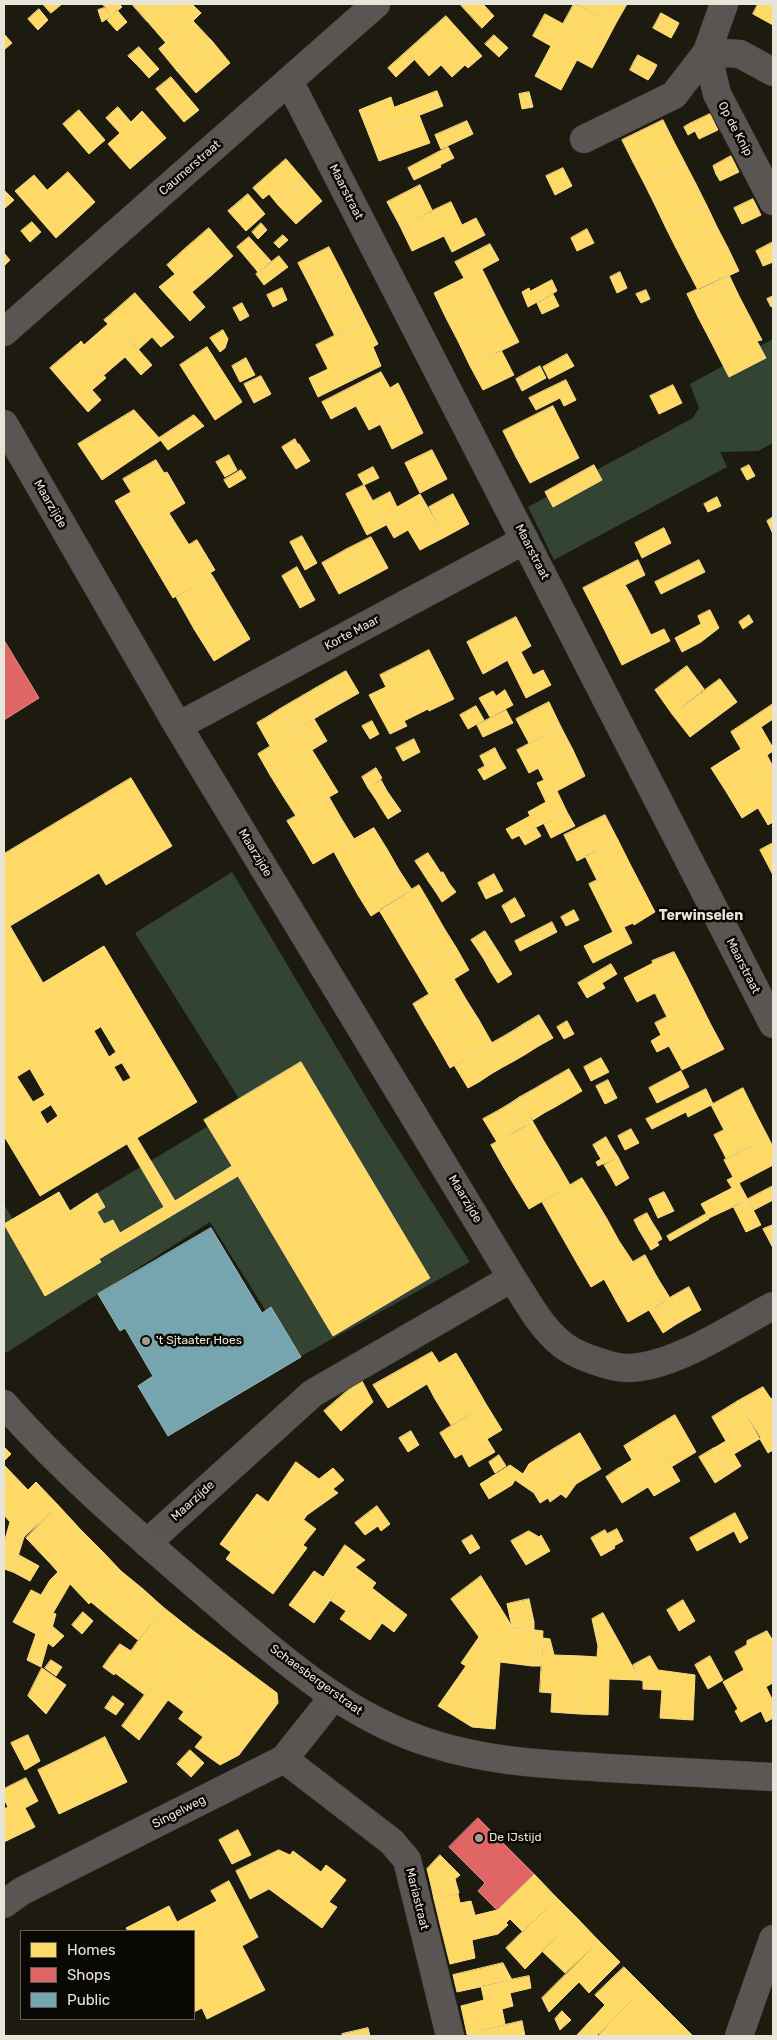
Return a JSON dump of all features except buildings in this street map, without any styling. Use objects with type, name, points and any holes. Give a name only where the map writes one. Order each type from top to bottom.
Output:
[{"type":"street","name":"Caumerstraat","points":[[4,332],[376,4]]},
{"type":"street","points":[[584,139],[674,95],[707,52],[724,4]]},
{"type":"street","points":[[707,52],[740,54],[773,72]]},
{"type":"street","name":"Op de Knip","points":[[707,52],[717,94],[773,201]]},
{"type":"street","name":"Maarstraat","points":[[289,80],[773,1024]]},
{"type":"street","name":"Maarzijde","points":[[4,424],[178,726],[512,1278],[540,1321],[558,1341],[582,1356],[626,1368],[670,1360],[773,1306]]},
{"type":"street","name":"Korte Maar","points":[[178,726],[525,540]]},
{"type":"street","name":"Maarzijde","points":[[147,1543],[313,1393],[512,1278]]},
{"type":"street","name":"Schaesbergerstraat","points":[[4,1404],[60,1465],[147,1543],[280,1657],[359,1712],[418,1739],[500,1760],[773,1777]]},
{"type":"street","name":"Singelweg","points":[[4,1904],[22,1891],[284,1759],[334,1696]]},
{"type":"street","name":"Mariastraat","points":[[284,1759],[392,1842],[407,1860],[450,2036]]},
{"type":"street","points":[[740,2036],[773,1938]]},
{"type":"green space","points":[[773,339],[773,443],[758,451],[720,452],[727,467],[554,560],[528,507],[693,418],[699,408],[690,384]]},
{"type":"green space","points":[[232,872],[378,1117],[470,1262],[296,1359],[210,1222],[6,1353],[4,1350],[4,1204],[22,1235],[46,1224],[243,1105],[135,933]]},
{"type":"place","name":"'t Sjtaater Hoes","points":[[146,1341]]},
{"type":"place","name":"De IJstijd","points":[[479,1838]]},
{"type":"district","name":"Terwinselen","points":[[701,916]]}]
